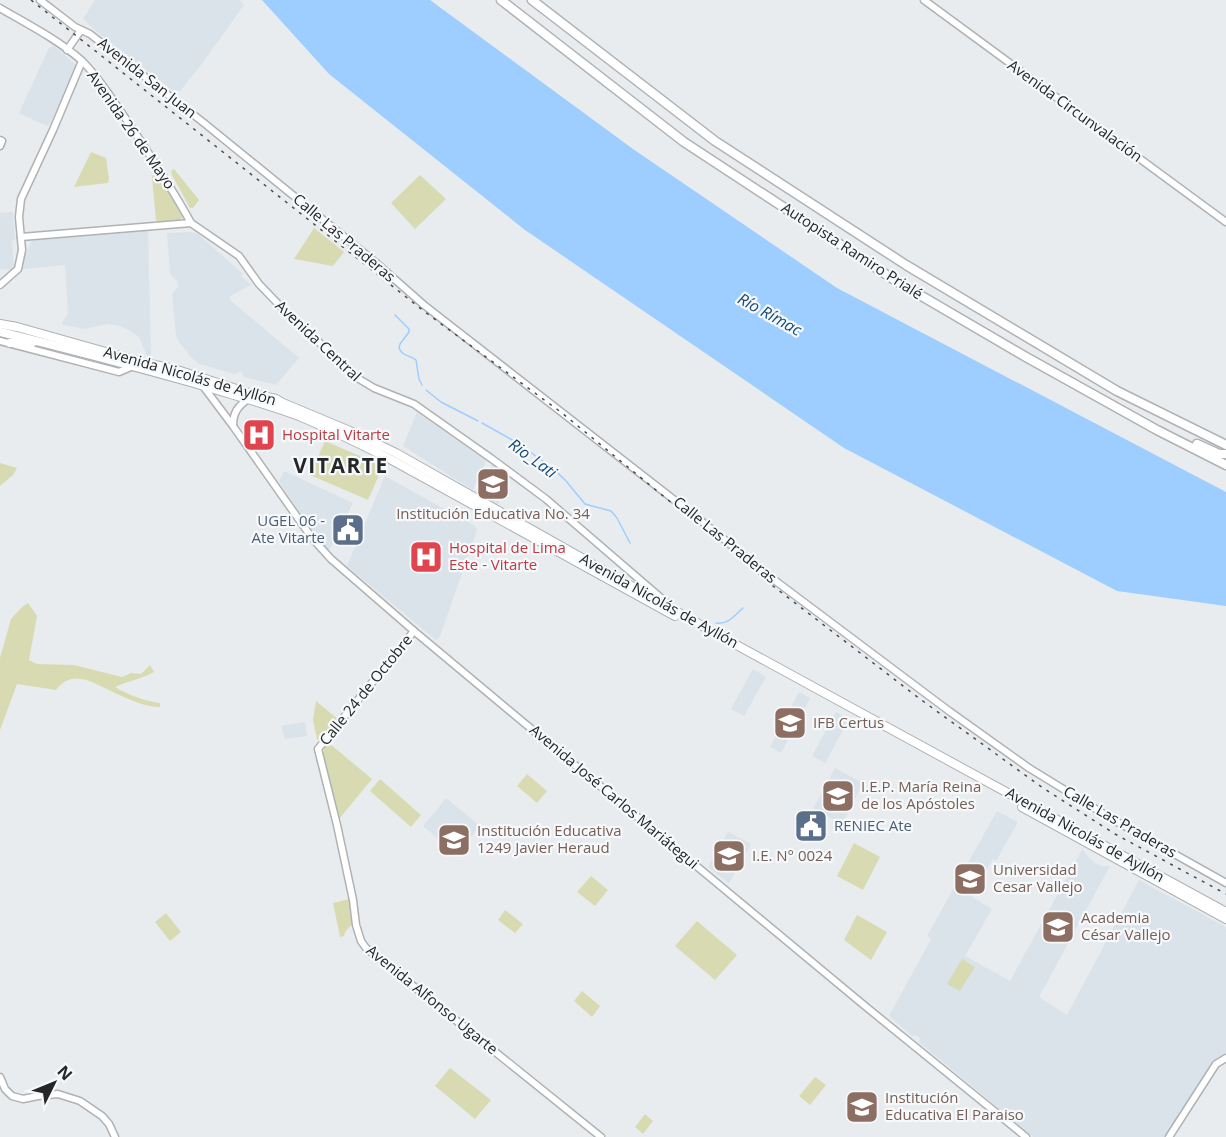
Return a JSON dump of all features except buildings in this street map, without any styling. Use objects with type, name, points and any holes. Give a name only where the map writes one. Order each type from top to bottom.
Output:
[{"type":"highway","name":"Autopista Ramiro Prialé","points":[[501,0],[684,142],[896,281],[1026,357],[1226,465]]},
{"type":"highway","name":"Autopista Ramiro Prialé","points":[[532,0],[715,141],[906,265],[1117,391],[1226,445]]},
{"type":"highway","points":[[544,33],[555,32],[558,26],[557,20]]},
{"type":"highway","points":[[1157,429],[1178,435],[1219,454],[1226,454]]},
{"type":"main road","name":"Avenida Nicolás de Ayllón","points":[[0,324],[174,369],[249,393],[276,399],[396,453],[678,612],[1226,912]]},
{"type":"main road","name":"Avenida Nicolás de Ayllón","points":[[0,332],[133,366],[248,399],[321,426],[390,459],[1226,919]]},
{"type":"main road","points":[[10,343],[41,342]]},
{"type":"street","name":"Avenida San Juan","points":[[40,0],[75,27],[90,34],[250,160]]},
{"type":"street","name":"Avenida Circunvalación","points":[[924,0],[1226,222]]},
{"type":"street","name":"Avenida 26 de Mayo","points":[[0,8],[82,61],[110,96],[164,177],[191,223]]},
{"type":"street","points":[[67,50],[81,30]]},
{"type":"street","points":[[0,285],[18,269],[22,250],[19,206],[82,61]]},
{"type":"street","name":"Calle Las Praderas","points":[[250,160],[424,305],[777,582],[949,711],[1029,768],[1112,819],[1226,883]]},
{"type":"street","points":[[21,237],[191,223]]},
{"type":"street","name":"Avenida Central","points":[[191,223],[239,256],[259,285],[359,379],[374,388],[414,404],[492,459],[546,499],[678,612]]},
{"type":"street","points":[[0,341],[119,372],[133,366]]},
{"type":"street","name":"Avenida José Carlos Mariátegui","points":[[203,386],[312,538],[331,559],[414,631],[1026,1137]]},
{"type":"street","points":[[233,426],[234,413],[248,399]]},
{"type":"street","name":"Calle 24 de Octobre","points":[[318,749],[414,631]]},
{"type":"street","name":"Avenida Alfonso Ugarte","points":[[318,749],[337,825],[356,925],[366,948],[601,1137]]},
{"type":"street","points":[[1169,1137],[1216,1064],[1226,1058]]},
{"type":"street","points":[[0,1077],[12,1096],[23,1099],[38,1095],[58,1094],[80,1101],[102,1116],[115,1137]]},
{"type":"shaded area","points":[[95,0],[239,0],[244,5],[180,91],[171,89],[83,19]]},
{"type":"shaded area","points":[[54,46],[76,65],[50,124],[47,126],[19,113],[49,48]]},
{"type":"shaded area","points":[[13,212],[14,267],[11,270],[0,269],[0,213]]},
{"type":"shaded area","points":[[148,230],[151,355],[147,356],[139,337],[120,326],[107,324],[85,329],[63,325],[68,313],[65,265],[22,269],[33,239]]},
{"type":"shaded area","points":[[167,233],[198,234],[243,274],[241,276],[251,285],[230,296],[230,300],[299,358],[276,385],[244,377],[241,371],[235,374],[199,364],[179,342],[176,335],[172,294],[178,287],[177,281],[170,274]]},
{"type":"shaded area","points":[[417,412],[486,461],[473,490],[403,446]]},
{"type":"shaded area","name":"Institución Educativa No. 34","points":[[492,464],[507,474],[498,505],[478,494]]},
{"type":"shaded area","points":[[284,471],[353,503],[329,551],[307,524],[279,481]]},
{"type":"shaded area","name":"Hospital de Lima Este - Vitarte","points":[[385,476],[475,526],[477,530],[440,636],[436,640],[347,566]]},
{"type":"shaded area","points":[[753,669],[766,677],[744,716],[731,709]]},
{"type":"shaded area","name":"IFB Certus","points":[[799,692],[810,698],[781,753],[770,747]]},
{"type":"shaded area","points":[[836,712],[849,719],[825,763],[812,756]]},
{"type":"shaded area","points":[[305,722],[307,736],[285,739],[281,726]]},
{"type":"shaded area","name":"I.E.P. María Reina de los Apóstoles","points":[[835,768],[863,783],[842,824],[813,809]]},
{"type":"shaded area","name":"Institución Educativa 1249 Javier Heraud","points":[[446,798],[480,826],[457,854],[423,826]]},
{"type":"shaded area","points":[[997,811],[1018,822],[996,861],[993,859],[972,897],[992,909],[965,956],[1010,981],[1082,850],[1095,863],[1110,866],[1039,997],[1067,1015],[1139,880],[1226,929],[1226,1053],[1212,1061],[1184,1110],[1180,1110],[1181,1114],[1165,1137],[1033,1137],[919,1042],[920,1038],[912,1036],[889,1016],[931,939],[927,936]]},
{"type":"shaded area","name":"I.E. N° 0024","points":[[728,832],[751,844],[729,883],[708,867]]},
{"type":"shaded area","name":"Institución Educativa El Paraiso","points":[[862,1092],[876,1104],[862,1121],[847,1110]]},
{"type":"green space","points":[[91,152],[106,158],[108,183],[74,187]]},
{"type":"green space","points":[[174,169],[199,200],[193,208],[190,208],[172,175],[171,171]]},
{"type":"green space","points":[[155,172],[158,173],[183,214],[179,220],[158,222],[156,220],[152,177]]},
{"type":"green space","points":[[420,175],[446,199],[415,229],[391,203]]},
{"type":"green space","points":[[314,228],[344,252],[333,266],[294,259]]},
{"type":"green space","points":[[325,441],[383,466],[368,500],[310,475]]},
{"type":"green space","points":[[0,463],[17,468],[13,475],[0,486]]},
{"type":"green space","points":[[28,603],[37,616],[29,660],[37,664],[74,665],[122,677],[131,673],[141,674],[150,665],[154,672],[115,687],[148,701],[160,703],[160,707],[148,706],[77,678],[63,683],[56,690],[17,684],[0,730],[0,658],[11,619]]},
{"type":"green space","points":[[316,701],[339,720],[319,741],[313,720]]},
{"type":"green space","points":[[328,744],[372,779],[339,819],[323,755],[324,748]]},
{"type":"green space","points":[[527,774],[547,791],[537,803],[517,786]]},
{"type":"green space","points":[[380,779],[421,815],[411,827],[370,791]]},
{"type":"green space","points":[[854,843],[880,857],[863,890],[837,876]]},
{"type":"green space","points":[[591,876],[608,890],[595,906],[577,892]]},
{"type":"green space","points":[[349,899],[354,922],[344,936],[340,937],[333,903]]},
{"type":"green space","points":[[505,910],[523,924],[515,933],[498,920]]},
{"type":"green space","points":[[166,913],[181,932],[170,941],[155,922]]},
{"type":"green space","points":[[857,915],[887,932],[871,960],[844,940]]},
{"type":"green space","points":[[697,921],[737,955],[715,980],[675,946]]},
{"type":"green space","points":[[962,959],[975,967],[960,991],[947,984]]},
{"type":"green space","points":[[582,991],[600,1006],[592,1017],[574,1001]]},
{"type":"green space","points":[[450,1068],[491,1100],[475,1119],[435,1086]]},
{"type":"green space","points":[[815,1077],[826,1085],[810,1105],[799,1096]]},
{"type":"green space","points":[[645,1114],[653,1121],[643,1134],[635,1127]]},
{"type":"water","name":"Río Rímac","points":[[262,0],[430,0],[633,149],[837,288],[1226,492],[1226,606],[1117,591],[844,448],[525,230],[329,74]]},
{"type":"waterway","name":"Rio_Lati","points":[[395,315],[409,329],[399,348],[416,360],[422,385]]},
{"type":"waterway","name":"Rio_Lati","points":[[426,390],[441,402],[478,421]]},
{"type":"waterway","name":"Rio_Lati","points":[[482,423],[516,442],[554,469],[585,504],[611,511],[630,543]]},
{"type":"waterway","name":"Rio_Lati","points":[[716,623],[728,621],[743,608]]},
{"type":"railway","points":[[31,0],[425,312],[562,413],[773,586],[920,699],[1043,788],[1115,834],[1226,894]]},
{"type":"place","name":"Hospital Vitarte","points":[[259,435]]},
{"type":"place","name":"Institución Educativa No. 34","points":[[493,484]]},
{"type":"place","name":"UGEL 06 - Ate Vitarte","points":[[348,530]]},
{"type":"place","name":"Hospital de Lima Este - Vitarte","points":[[426,557]]},
{"type":"place","name":"IFB Certus","points":[[790,723]]},
{"type":"place","name":"I.E.P. María Reina de los Apóstoles","points":[[838,796]]},
{"type":"place","name":"RENIEC Ate","points":[[811,826]]},
{"type":"place","name":"Institución Educativa 1249 Javier Heraud","points":[[454,840]]},
{"type":"place","name":"I.E. N° 0024","points":[[729,856]]},
{"type":"place","name":"Universidad Cesar Vallejo","points":[[970,879]]},
{"type":"place","name":"Academia César Vallejo","points":[[1058,927]]},
{"type":"place","name":"Institución Educativa El Paraiso","points":[[862,1107]]},
{"type":"district","name":"VITARTE","points":[[341,466]]}]
